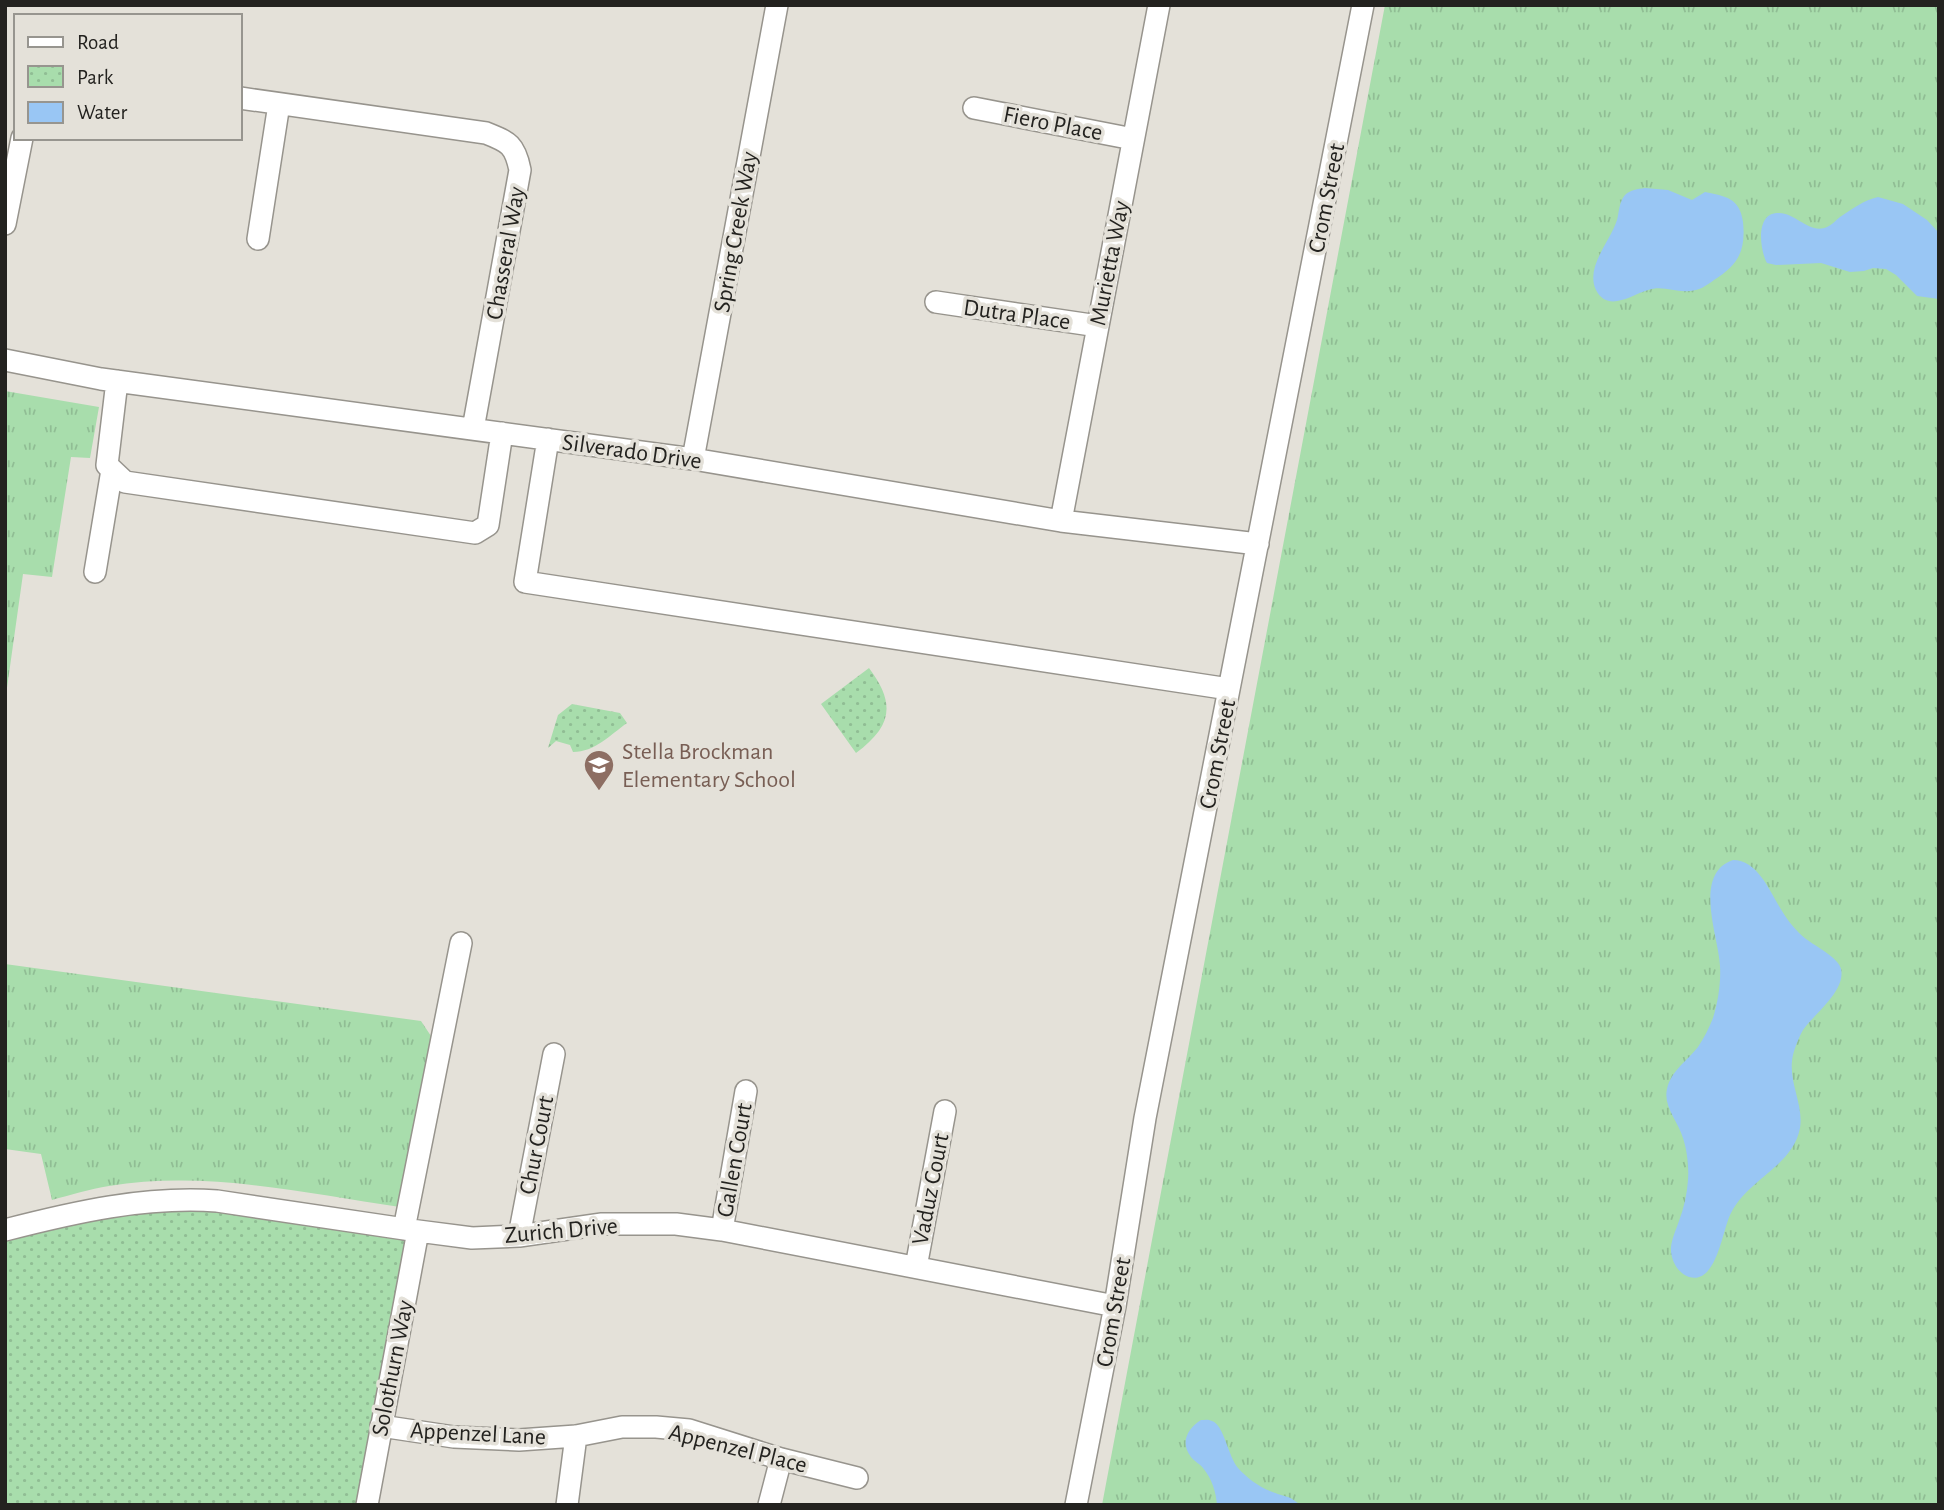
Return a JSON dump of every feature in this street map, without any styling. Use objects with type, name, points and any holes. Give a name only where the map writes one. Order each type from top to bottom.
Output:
[{"type":"street","name":"Spring Creek Way","points":[[693,459],[777,5]]},
{"type":"street","name":"Murietta Way","points":[[1060,521],[1159,5]]},
{"type":"street","name":"Crom Street","points":[[1076,1505],[1115,1306],[1145,1118],[1363,5]]},
{"type":"street","name":"Chasseral Way","points":[[242,98],[486,133],[506,141],[513,147],[520,170],[473,429]]},
{"type":"street","points":[[258,239],[279,104]]},
{"type":"street","name":"Fiero Place","points":[[974,108],[1133,139]]},
{"type":"street","points":[[5,224],[22,140]]},
{"type":"street","name":"Dutra Place","points":[[936,302],[1098,326]]},
{"type":"street","name":"Silverado Drive","points":[[5,360],[117,381],[693,459],[1060,521],[1258,544]]},
{"type":"street","points":[[117,381],[107,465],[125,482],[475,533],[488,525],[502,433]]},
{"type":"street","points":[[548,439],[525,582],[1229,689]]},
{"type":"street","points":[[94,572],[112,470]]},
{"type":"street","name":"Solothurn Way","points":[[367,1505],[461,943]]},
{"type":"street","name":"Chur Court","points":[[519,1236],[554,1054]]},
{"type":"street","name":"Gallen Court","points":[[722,1230],[746,1091]]},
{"type":"street","name":"Vaduz Court","points":[[916,1267],[945,1111]]},
{"type":"street","name":"Zurich Drive","points":[[5,1230],[114,1205],[192,1199],[472,1238],[519,1236],[602,1224],[676,1224],[722,1230],[1115,1306]]},
{"type":"street","name":"Appenzel Lane","points":[[381,1426],[454,1437],[519,1440],[576,1436]]},
{"type":"street","name":"Appenzel Place","points":[[576,1436],[622,1427],[689,1430],[781,1459],[857,1478]]},
{"type":"street","points":[[567,1505],[576,1436]]},
{"type":"street","points":[[769,1505],[781,1459]]},
{"type":"green space","points":[[1385,5],[1939,5],[1939,1505],[1102,1505]]},
{"type":"green space","points":[[5,391],[99,407],[90,458],[71,457],[52,577],[23,574],[5,702]]},
{"type":"green space","points":[[869,668],[883,693],[886,714],[877,733],[856,753],[821,704]]},
{"type":"green space","points":[[572,704],[620,713],[627,723],[588,749],[573,752],[570,745],[556,741],[548,748],[558,715]]},
{"type":"green space","points":[[5,964],[421,1021],[433,1039],[400,1207],[255,1185],[182,1181],[109,1186],[52,1200],[41,1154],[5,1149]]},
{"type":"green space","points":[[192,1199],[418,1231],[367,1505],[5,1505],[5,1230]]},
{"type":"water","points":[[1645,188],[1668,190],[1692,200],[1705,192],[1735,203],[1741,214],[1744,232],[1739,256],[1729,269],[1700,289],[1654,289],[1620,300],[1607,300],[1601,297],[1593,281],[1596,264],[1614,228],[1623,198],[1627,193]]},
{"type":"water","points":[[1878,197],[1903,204],[1927,220],[1939,233],[1939,299],[1917,296],[1886,269],[1850,272],[1821,263],[1767,263],[1761,234],[1762,226],[1770,215],[1784,213],[1808,226],[1820,229],[1829,226],[1858,205]]},
{"type":"water","points":[[1733,860],[1742,861],[1756,871],[1796,929],[1836,961],[1841,969],[1841,977],[1834,994],[1803,1030],[1794,1052],[1792,1074],[1801,1119],[1796,1141],[1780,1162],[1739,1201],[1731,1213],[1717,1254],[1706,1273],[1689,1277],[1678,1269],[1671,1251],[1685,1201],[1688,1170],[1681,1132],[1666,1096],[1676,1071],[1700,1044],[1715,1012],[1720,986],[1720,966],[1711,892],[1714,878],[1721,867]]},
{"type":"water","points":[[1201,1420],[1209,1420],[1220,1428],[1235,1463],[1245,1475],[1261,1487],[1289,1497],[1300,1505],[1217,1505],[1215,1490],[1209,1477],[1191,1457],[1186,1447],[1189,1432]]},
{"type":"place","name":"Stella Brockman Elementary School","points":[[599,792]]}]
